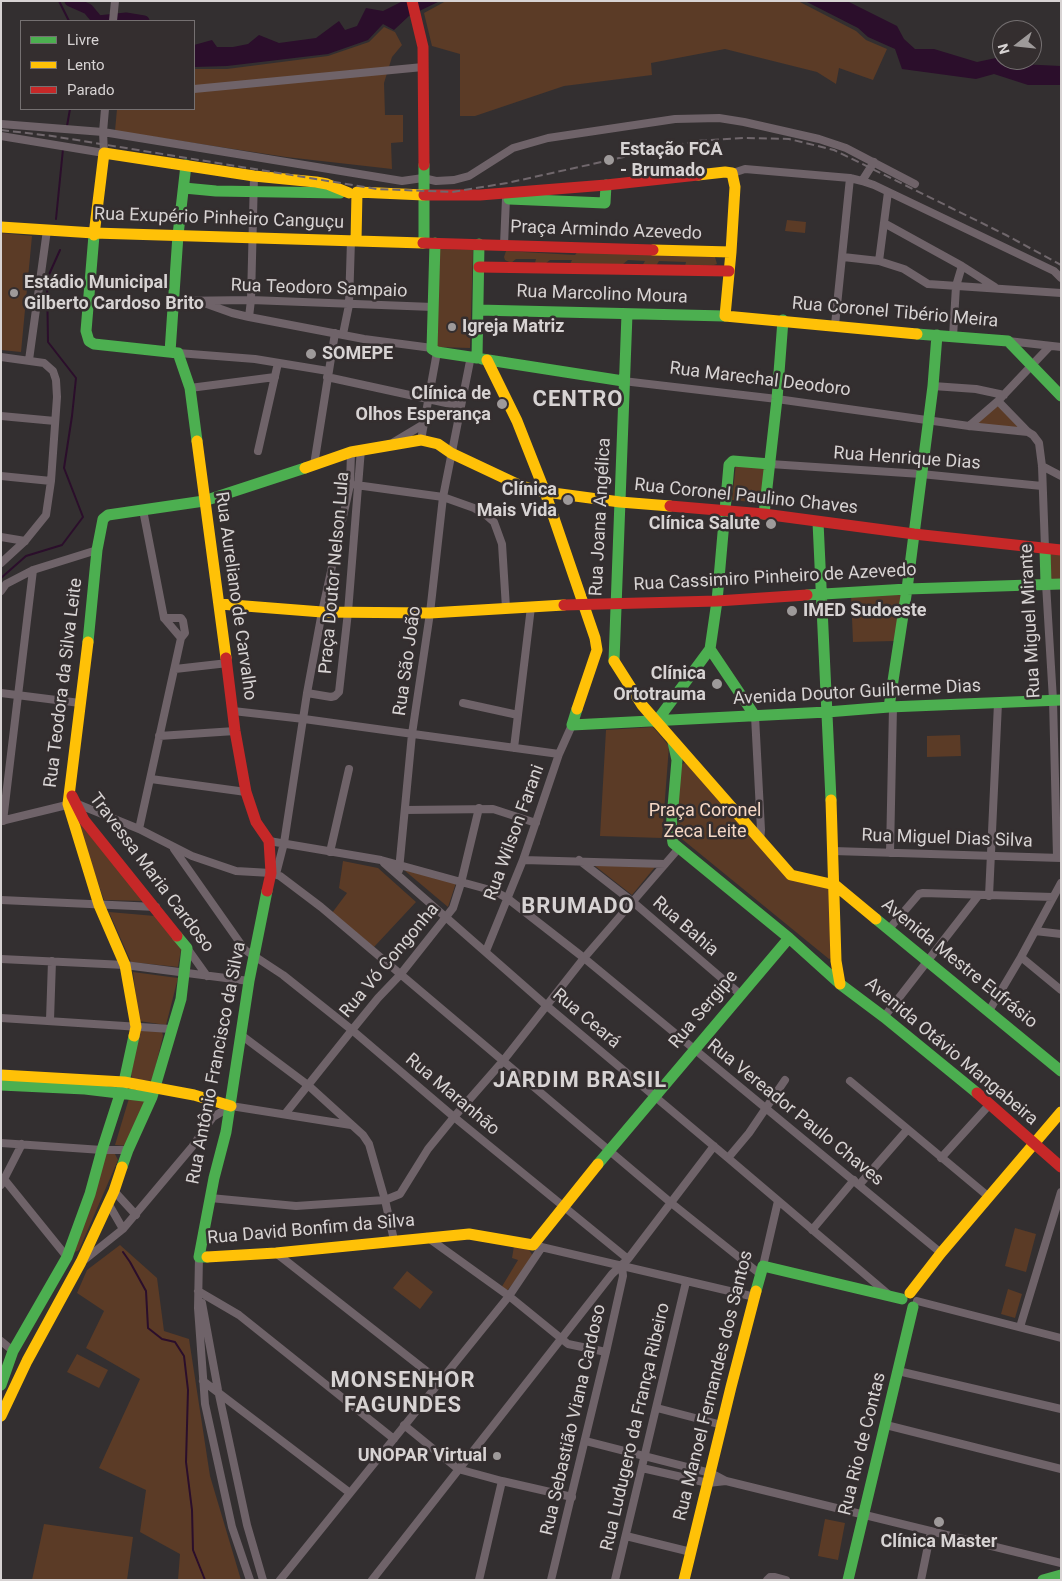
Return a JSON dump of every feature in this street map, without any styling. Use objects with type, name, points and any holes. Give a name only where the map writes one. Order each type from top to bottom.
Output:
[{"type":"street","points":[[181,638],[164,618],[143,510],[204,500],[250,487],[356,450],[421,440],[434,350],[430,243],[424,195],[423,47],[412,1]]},
{"type":"street","points":[[113,20],[115,2]]},
{"type":"street","points":[[195,89],[423,67]]},
{"type":"street","points":[[105,110],[104,153],[94,233],[86,331],[90,341],[94,344],[255,359],[278,363],[460,406]]},
{"type":"street","points":[[1,124],[103,132],[402,181],[424,178],[454,180],[469,176],[513,148],[548,138],[675,119],[719,118],[744,122],[846,148],[915,184]]},
{"type":"street","points":[[1,136],[254,176],[316,182],[353,193]]},
{"type":"street","points":[[862,182],[874,162]]},
{"type":"street","points":[[174,352],[174,301],[178,235],[186,165]]},
{"type":"street","points":[[184,188],[480,195],[606,185],[725,172],[733,173],[745,169],[850,178],[888,192],[1054,271],[1061,278]]},
{"type":"street","points":[[725,316],[735,186],[733,173]]},
{"type":"street","points":[[249,317],[254,176]]},
{"type":"street","points":[[835,326],[850,178]]},
{"type":"street","points":[[480,195],[605,203],[606,185]]},
{"type":"street","points":[[879,261],[888,192]]},
{"type":"street","points":[[314,465],[328,374],[349,305],[354,240],[353,193]]},
{"type":"street","points":[[506,198],[507,245],[502,260],[508,268]]},
{"type":"street","points":[[884,223],[962,266],[996,288]]},
{"type":"street","name":"Rua Exupério Pinheiro Canguçu","points":[[1,227],[94,233],[480,244]]},
{"type":"street","points":[[29,360],[47,230]]},
{"type":"street","points":[[480,244],[478,358],[517,422],[545,492],[595,638],[597,650],[572,725],[633,722],[642,714],[642,705]]},
{"type":"street","name":"Praça Armindo Azevedo","points":[[480,244],[731,252]]},
{"type":"street","points":[[843,256],[879,261],[904,269],[928,284],[1061,293]]},
{"type":"street","points":[[953,337],[956,286],[962,266]]},
{"type":"street","name":"Praça Armindo Azevedo","points":[[479,267],[729,271]]},
{"type":"street","name":"Rua Teodoro Sampaio","points":[[174,301],[251,300],[433,307]]},
{"type":"street","points":[[199,302],[249,317],[434,350]]},
{"type":"street","name":"Rua Marcolino Moura","points":[[478,310],[725,316]]},
{"type":"street","name":"Rua Joana Angélica","points":[[614,661],[627,314]]},
{"type":"street","name":"Rua Coronel Tibério Meira","points":[[725,316],[1061,347]]},
{"type":"street","points":[[764,514],[783,320]]},
{"type":"street","points":[[890,853],[891,707],[933,386],[937,335]]},
{"type":"street","points":[[1008,341],[1061,396]]},
{"type":"street","points":[[969,426],[998,401],[1050,346]]},
{"type":"street","name":"Rua Marechal Deodoro","points":[[434,350],[623,381],[776,399],[928,421],[1028,432]]},
{"type":"street","name":"Rua Aureliano de Carvalho","points":[[174,352],[190,388],[228,663],[235,731],[246,792],[256,822],[269,841]]},
{"type":"street","points":[[1,357],[44,363],[52,371],[57,389],[51,481],[46,515],[25,541],[1,562]]},
{"type":"street","name":"Rua São João","points":[[398,875],[412,734],[430,613],[443,497],[460,406],[478,358]]},
{"type":"street","points":[[258,451],[278,363]]},
{"type":"street","points":[[190,388],[275,377]]},
{"type":"street","points":[[933,386],[976,389],[1004,395]]},
{"type":"street","name":"Rua Miguel Mirante","points":[[998,401],[1039,443],[1042,466],[1046,584],[1057,700],[1059,857]]},
{"type":"street","points":[[1,416],[55,421]]},
{"type":"street","points":[[392,444],[424,424]]},
{"type":"street","name":"Rua Coronel Paulino Chaves","points":[[421,440],[438,444],[452,453],[519,486],[545,492],[620,502],[764,514],[914,534],[1061,550]]},
{"type":"street","name":"Praça Doutor Nelson Lula","points":[[356,450],[359,486],[339,692],[335,696],[307,693],[322,612],[356,450]]},
{"type":"street","points":[[656,722],[710,649],[717,601],[730,463],[770,464]]},
{"type":"street","name":"Rua Henrique Dias","points":[[770,464],[921,474],[1042,486]]},
{"type":"street","points":[[1042,466],[1061,476]]},
{"type":"street","points":[[1,476],[51,481]]},
{"type":"street","points":[[350,485],[443,497],[474,508],[494,522],[502,544],[506,608]]},
{"type":"street","name":"Rua Teodora da Silva Leite","points":[[1,1385],[13,1351],[67,1256],[90,1194],[122,1088],[136,1026],[125,965],[99,905],[69,790],[92,613],[100,528],[108,515],[143,510]]},
{"type":"street","points":[[818,522],[835,885],[836,961],[840,984]]},
{"type":"street","points":[[1,537],[25,541]]},
{"type":"street","points":[[4,588],[33,570],[97,550]]},
{"type":"street","points":[[33,570],[2,821],[71,803],[139,829],[192,856],[236,871],[274,874],[321,907],[670,1202],[761,1270],[888,1295],[910,1304],[1020,1327],[1061,1338]]},
{"type":"street","name":"Rua Cassimiro Pinheiro de Azevedo","points":[[220,604],[322,612],[430,613],[584,604],[717,601],[821,594],[1061,584]]},
{"type":"street","points":[[514,748],[530,607]]},
{"type":"street","points":[[139,829],[181,638],[184,633],[184,621],[181,618],[164,618]]},
{"type":"street","points":[[710,649],[755,716],[760,841]]},
{"type":"street","points":[[592,664],[605,659],[614,661],[642,705],[656,722],[791,875],[835,885]]},
{"type":"street","points":[[175,669],[228,663]]},
{"type":"street","points":[[1,693],[80,703]]},
{"type":"street","points":[[274,874],[284,843],[307,693]]},
{"type":"street","name":"Avenida Doutor Guilherme Dias","points":[[633,722],[891,707],[1057,700]]},
{"type":"street","points":[[463,703],[518,715]]},
{"type":"street","points":[[990,896],[998,703]]},
{"type":"street","points":[[578,705],[581,715],[586,720],[597,724]]},
{"type":"street","points":[[233,711],[560,754]]},
{"type":"street","name":"Rua Wilson Farani","points":[[486,951],[523,860],[572,725]]},
{"type":"street","points":[[159,736],[235,731]]},
{"type":"street","points":[[672,740],[677,760],[671,838],[679,848],[789,938],[840,984]]},
{"type":"street","points":[[677,760],[690,760]]},
{"type":"street","points":[[330,852],[349,769]]},
{"type":"street","points":[[151,779],[246,792]]},
{"type":"street","name":"Travessa Maria Cardoso","points":[[71,803],[156,907],[207,976]]},
{"type":"street","name":"Rua Vó Congonha","points":[[285,1114],[453,908],[479,808]]},
{"type":"street","points":[[405,810],[493,809],[536,823]]},
{"type":"street","name":"Rua Vereador Paulo Chaves","points":[[269,841],[380,860],[494,891],[507,898],[584,958],[941,1253]]},
{"type":"street","name":"Rua Antônio Francisco da Silva","points":[[250,1580],[232,1528],[205,1404],[198,1291],[199,1257],[231,1106],[249,981],[274,874],[269,841]]},
{"type":"street","name":"Rua Maranhão","points":[[173,848],[245,950],[283,975],[352,1030],[454,1117],[628,1260]]},
{"type":"street","points":[[210,1198],[296,1206],[385,1200],[400,1194],[428,1149],[503,1060],[584,958],[679,848]]},
{"type":"street","name":"Rua Miguel Dias Silva","points":[[833,851],[1059,857]]},
{"type":"street","name":"Rua Ceará","points":[[380,860],[547,1006],[888,1295]]},
{"type":"street","points":[[523,860],[579,860],[665,864]]},
{"type":"street","name":"Rua Bahia","points":[[579,860],[633,902],[740,994]]},
{"type":"street","points":[[989,1011],[1061,883]]},
{"type":"street","name":"Avenida Mestre Eufrásio","points":[[835,885],[1061,1071]]},
{"type":"street","points":[[889,929],[919,894],[923,892],[1053,898]]},
{"type":"street","points":[[884,1018],[978,896]]},
{"type":"street","points":[[1,900],[156,907]]},
{"type":"street","points":[[1035,931],[1061,934]]},
{"type":"street","name":"Rua Sergipe","points":[[537,1246],[564,1206],[609,1150],[789,938]]},
{"type":"street","points":[[2,1414],[27,1360],[81,1262],[114,1191],[128,1150],[153,1092],[181,999],[187,948]]},
{"type":"street","points":[[1021,957],[1061,990]]},
{"type":"street","points":[[1,960],[125,965],[249,981]]},
{"type":"street","points":[[50,1020],[52,961]]},
{"type":"street","points":[[814,961],[826,963],[836,961]]},
{"type":"street","name":"Avenida Otávio Mangabeira","points":[[840,984],[990,1104],[1061,1168]]},
{"type":"street","points":[[1,1018],[171,1029]]},
{"type":"street","points":[[241,1035],[309,1086],[363,1136],[369,1144],[394,1240]]},
{"type":"street","points":[[1,1075],[194,1095],[231,1106],[351,1125]]},
{"type":"street","points":[[728,1158],[749,1133],[785,1080]]},
{"type":"street","points":[[850,1081],[989,1197]]},
{"type":"street","points":[[1,1085],[122,1088]]},
{"type":"street","points":[[941,1158],[990,1104]]},
{"type":"street","points":[[81,1262],[123,1229],[192,1148],[214,1117],[231,1106]]},
{"type":"street","name":"Rua Rio de Contas","points":[[848,1580],[886,1425],[910,1304],[919,1282],[941,1253],[1061,1112]]},
{"type":"street","points":[[812,1230],[907,1130]]},
{"type":"street","points":[[1,1143],[128,1150]]},
{"type":"street","points":[[22,1144],[3,1182],[67,1256]]},
{"type":"street","points":[[372,1580],[612,1274],[628,1260],[714,1146]]},
{"type":"street","points":[[114,1191],[136,1215]]},
{"type":"street","points":[[1020,1327],[1061,1192]]},
{"type":"street","name":"Rua Manoel Fernandes dos Santos","points":[[684,1580],[710,1478],[730,1387],[755,1297],[778,1202]]},
{"type":"street","points":[[108,1203],[123,1229]]},
{"type":"street","name":"Rua David Bonfim da Silva","points":[[199,1257],[276,1253],[468,1234],[537,1246]]},
{"type":"street","points":[[427,1237],[509,1296],[568,1344],[606,1352]]},
{"type":"street","points":[[280,1580],[509,1296],[537,1246],[755,1297]]},
{"type":"street","points":[[276,1253],[439,1381]]},
{"type":"street","name":"Rua Sebastião Viana Cardoso","points":[[551,1580],[586,1441],[623,1276],[622,1266]]},
{"type":"street","name":"Rua Ludugero da França Ribeiro","points":[[615,1580],[686,1282]]},
{"type":"street","points":[[198,1291],[239,1315],[394,1439]]},
{"type":"street","name":"Rua Antônio Francisco da Silva","points":[[198,1291],[201,1298],[218,1390],[247,1525],[263,1580]]},
{"type":"street","points":[[1,1341],[27,1360]]},
{"type":"street","points":[[898,1371],[1061,1409]]},
{"type":"street","points":[[203,1380],[350,1493]]},
{"type":"street","points":[[657,1408],[722,1424]]},
{"type":"street","points":[[886,1425],[1061,1469]]},
{"type":"street","points":[[404,1426],[458,1468],[502,1481],[572,1497]]},
{"type":"street","points":[[586,1441],[645,1456],[710,1478]]},
{"type":"street","points":[[642,1468],[726,1481],[1061,1563]]},
{"type":"street","points":[[480,1580],[502,1481]]},
{"type":"street","points":[[921,1580],[931,1531]]},
{"type":"street","points":[[626,1536],[691,1552]]},
{"type":"street","points":[[1044,1580],[1061,1575]]},
{"type":"street","points":[[768,1578],[786,1580]]},
{"type":"green space","points":[[446,1],[798,1],[856,31],[866,40],[887,49],[873,80],[839,68],[836,84],[817,72],[725,49],[651,63],[652,75],[564,86],[475,116],[460,116],[460,54],[432,46],[424,13]]},
{"type":"green space","points":[[384,27],[395,32],[402,45],[392,57],[384,83],[385,115],[403,115],[403,142],[391,143],[392,169],[286,157],[115,131],[117,110],[195,110],[195,69],[227,69],[328,56],[369,42]]},
{"type":"green space","points":[[787,220],[806,222],[805,233],[785,231]]},
{"type":"green space","name":"Estádio Municipal Gilberto Cardoso Brito","points":[[1,233],[32,236],[21,352],[1,350]]},
{"type":"green space","points":[[439,249],[473,250],[470,348],[436,347]]},
{"type":"green space","points":[[579,250],[715,257],[717,264],[685,266],[686,262],[659,261],[656,266],[642,266],[645,261],[628,260],[622,265],[570,264],[572,260],[550,260],[545,264],[535,263],[536,259],[516,259],[511,263],[505,260],[504,257],[506,251],[575,255]]},
{"type":"green space","points":[[997,404],[1023,430],[976,424]]},
{"type":"green space","points":[[736,463],[766,466],[761,503],[732,500]]},
{"type":"green space","points":[[1050,553],[1061,554],[1061,579],[1051,579]]},
{"type":"green space","points":[[902,591],[895,641],[853,642],[851,594]]},
{"type":"green space","points":[[653,727],[669,746],[662,838],[600,836],[606,730]]},
{"type":"green space","points":[[960,735],[961,756],[927,757],[927,736]]},
{"type":"green space","name":"Praça Coronel Zeca Leite","points":[[687,761],[790,876],[830,883],[834,957],[829,959],[677,835],[680,766]]},
{"type":"green space","points":[[76,819],[144,901],[104,900]]},
{"type":"green space","points":[[343,861],[378,868],[416,902],[374,947],[332,913],[347,893],[339,888]]},
{"type":"green space","points":[[590,862],[655,867],[632,895]]},
{"type":"green space","points":[[404,870],[456,883],[448,907]]},
{"type":"green space","points":[[109,912],[155,916],[181,949],[178,967],[131,962]]},
{"type":"green space","points":[[133,972],[178,978],[166,1025],[139,1021]]},
{"type":"green space","points":[[142,1029],[162,1031],[163,1036],[152,1081],[133,1079],[131,1075],[138,1033]]},
{"type":"green space","points":[[130,1095],[150,1097],[128,1146],[115,1145]]},
{"type":"green space","points":[[106,1154],[115,1154],[118,1160],[79,1250],[73,1253]]},
{"type":"green space","points":[[1015,1228],[1036,1234],[1026,1272],[1005,1266]]},
{"type":"green space","points":[[120,1245],[157,1278],[164,1331],[189,1339],[210,1476],[241,1580],[178,1580],[180,1554],[140,1532],[146,1490],[99,1468],[140,1379],[86,1348],[104,1311],[77,1293],[87,1270]]},
{"type":"green space","points":[[514,1246],[528,1248],[533,1256],[506,1292],[501,1288],[518,1260],[512,1258]]},
{"type":"green space","points":[[407,1271],[433,1292],[420,1309],[393,1288]]},
{"type":"green space","points":[[1008,1289],[1022,1294],[1015,1318],[1001,1314]]},
{"type":"green space","points":[[77,1354],[108,1370],[99,1388],[67,1372]]},
{"type":"green space","points":[[825,1519],[845,1523],[838,1560],[818,1556]]},
{"type":"green space","points":[[44,1524],[133,1537],[127,1580],[32,1580]]},
{"type":"shaded area","points":[[403,1],[440,1],[409,16],[394,30],[383,24],[368,40],[328,54],[227,66],[195,67],[195,45],[212,40],[217,47],[233,47],[248,44],[259,35],[279,43],[316,38],[339,21],[345,30],[357,26],[366,8],[383,11]]},
{"type":"shaded area","points":[[805,1],[847,1],[897,26],[904,39],[915,49],[934,49],[977,62],[992,59],[992,70],[1042,70],[1042,65],[1061,66],[1061,85],[1028,85],[994,74],[976,79],[902,69],[895,49],[868,37],[858,28]]},
{"type":"waterway","points":[[59,1],[68,20]]},
{"type":"waterway","points":[[70,1],[88,9],[97,20]]},
{"type":"waterway","points":[[107,20],[126,18],[138,20]]},
{"type":"waterway","points":[[67,126],[70,110]]},
{"type":"waterway","points":[[56,219],[63,149]]},
{"type":"waterway","points":[[1,578],[26,556],[62,545],[83,517],[64,468],[76,378],[48,342],[47,279],[60,250]]},
{"type":"waterway","points":[[123,1252],[146,1291],[148,1328],[162,1339],[175,1342],[184,1356],[188,1390],[186,1462],[192,1510],[193,1550],[205,1580]]},
{"type":"railway","points":[[1,130],[52,136],[377,189],[452,192],[507,183],[696,141],[743,138],[789,139],[834,150],[1006,235],[1061,265]]},
{"type":"traffic: fast","points":[[170,352],[178,235],[186,165]]},
{"type":"traffic: fast","points":[[424,165],[424,243]]},
{"type":"traffic: fast","points":[[509,199],[605,203],[606,185]]},
{"type":"traffic: fast","points":[[184,188],[216,191],[340,193]]},
{"type":"traffic: fast","points":[[94,235],[86,331],[89,341],[94,344],[178,353],[190,388],[197,441]]},
{"type":"traffic: fast","points":[[435,243],[432,349],[437,352],[477,358],[479,244]]},
{"type":"traffic: fast","points":[[478,310],[725,316]]},
{"type":"traffic: fast","points":[[614,661],[627,314]]},
{"type":"traffic: fast","points":[[764,514],[777,399],[783,320]]},
{"type":"traffic: fast","points":[[917,334],[1008,341],[1061,396]]},
{"type":"traffic: fast","points":[[889,707],[907,589],[933,386],[937,335]]},
{"type":"traffic: fast","points":[[482,359],[623,381]]},
{"type":"traffic: fast","points":[[656,722],[710,649],[717,601],[729,465],[733,461],[770,464]]},
{"type":"traffic: fast","points":[[88,642],[97,550],[103,519],[108,515],[204,501],[305,468]]},
{"type":"traffic: fast","points":[[818,522],[831,800]]},
{"type":"traffic: fast","points":[[1045,548],[1046,584]]},
{"type":"traffic: fast","points":[[807,595],[907,589],[1061,584]]},
{"type":"traffic: fast","points":[[710,649],[755,716]]},
{"type":"traffic: fast","points":[[577,709],[572,725],[889,707],[1061,700]]},
{"type":"traffic: fast","points":[[673,742],[677,760],[671,830],[673,843],[789,938],[840,984],[884,1017],[977,1093]]},
{"type":"traffic: fast","points":[[207,1257],[199,1257],[214,1178],[226,1132],[249,981],[267,891]]},
{"type":"traffic: fast","points":[[876,919],[1061,1071]]},
{"type":"traffic: fast","points":[[122,1167],[152,1097],[181,999],[187,948],[177,936]]},
{"type":"traffic: fast","points":[[598,1164],[789,938]]},
{"type":"traffic: fast","points":[[1,1385],[13,1351],[67,1257],[90,1194],[124,1082],[134,1036]]},
{"type":"traffic: fast","points":[[1,1085],[85,1089],[152,1097]]},
{"type":"traffic: fast","points":[[756,1291],[763,1266],[902,1299]]},
{"type":"traffic: fast","points":[[848,1580],[913,1307]]},
{"type":"traffic: fast","points":[[1043,1580],[1061,1575]]},
{"type":"traffic: slow","points":[[94,235],[104,153],[254,176],[316,182],[327,184],[349,193]]},
{"type":"traffic: slow","points":[[698,175],[732,173],[735,187],[731,252]]},
{"type":"traffic: slow","points":[[356,241],[357,192],[424,195]]},
{"type":"traffic: slow","points":[[1,227],[94,233],[423,243]]},
{"type":"traffic: slow","points":[[653,250],[731,252],[725,316],[917,334]]},
{"type":"traffic: slow","points":[[487,360],[517,421],[545,492],[595,638],[597,650],[577,709]]},
{"type":"traffic: slow","points":[[305,468],[351,452],[421,440],[438,444],[451,453],[519,485],[538,491],[620,502],[670,506]]},
{"type":"traffic: slow","points":[[197,441],[226,658]]},
{"type":"traffic: slow","points":[[220,604],[322,612],[430,613],[564,605]]},
{"type":"traffic: slow","points":[[88,642],[68,804],[99,905],[125,965],[136,1027],[134,1036]]},
{"type":"traffic: slow","points":[[614,661],[642,705],[791,875],[835,885],[876,919]]},
{"type":"traffic: slow","points":[[831,800],[836,961],[840,984]]},
{"type":"traffic: slow","points":[[1,1075],[124,1082],[194,1095],[231,1106]]},
{"type":"traffic: slow","points":[[910,1293],[941,1253],[1061,1112]]},
{"type":"traffic: slow","points":[[207,1257],[276,1253],[469,1234],[533,1245],[598,1164]]},
{"type":"traffic: slow","points":[[1,1416],[27,1361],[81,1262],[114,1191],[122,1167]]},
{"type":"traffic: slow","points":[[684,1580],[756,1291]]},
{"type":"traffic: jam","points":[[412,1],[423,47],[424,165]]},
{"type":"traffic: jam","points":[[424,195],[480,195],[606,185],[698,175]]},
{"type":"traffic: jam","points":[[423,243],[653,250]]},
{"type":"traffic: jam","points":[[479,267],[729,271]]},
{"type":"traffic: jam","points":[[670,506],[764,514],[914,534],[1061,550]]},
{"type":"traffic: jam","points":[[564,605],[717,601],[807,595]]},
{"type":"traffic: jam","points":[[226,658],[235,731],[246,792],[256,822],[269,841],[271,873],[267,891]]},
{"type":"traffic: jam","points":[[72,796],[84,820],[177,936]]},
{"type":"traffic: jam","points":[[977,1093],[1061,1167]]},
{"type":"place","name":"Estação FCA - Brumado","points":[[609,160]]},
{"type":"place","name":"Estádio Municipal Gilberto Cardoso Brito","points":[[14,293]]},
{"type":"place","name":"Igreja Matriz","points":[[452,327]]},
{"type":"place","name":"SOMEPE","points":[[311,354]]},
{"type":"place","name":"Clínica de Olhos Esperança","points":[[502,404]]},
{"type":"place","name":"Clínica Mais Vida","points":[[568,500]]},
{"type":"place","name":"Clínica Salute","points":[[771,524]]},
{"type":"place","name":"IMED Sudoeste","points":[[792,611]]},
{"type":"place","name":"Clínica Ortotrauma","points":[[717,684]]},
{"type":"place","name":"UNOPAR Virtual","points":[[497,1456]]},
{"type":"place","name":"Clínica Master","points":[[939,1522]]},
{"type":"district","name":"CENTRO","points":[[578,400]]},
{"type":"district","name":"BRUMADO","points":[[578,907]]},
{"type":"district","name":"JARDIM BRASIL","points":[[580,1081]]},
{"type":"district","name":"MONSENHOR FAGUNDES","points":[[403,1394]]}]
